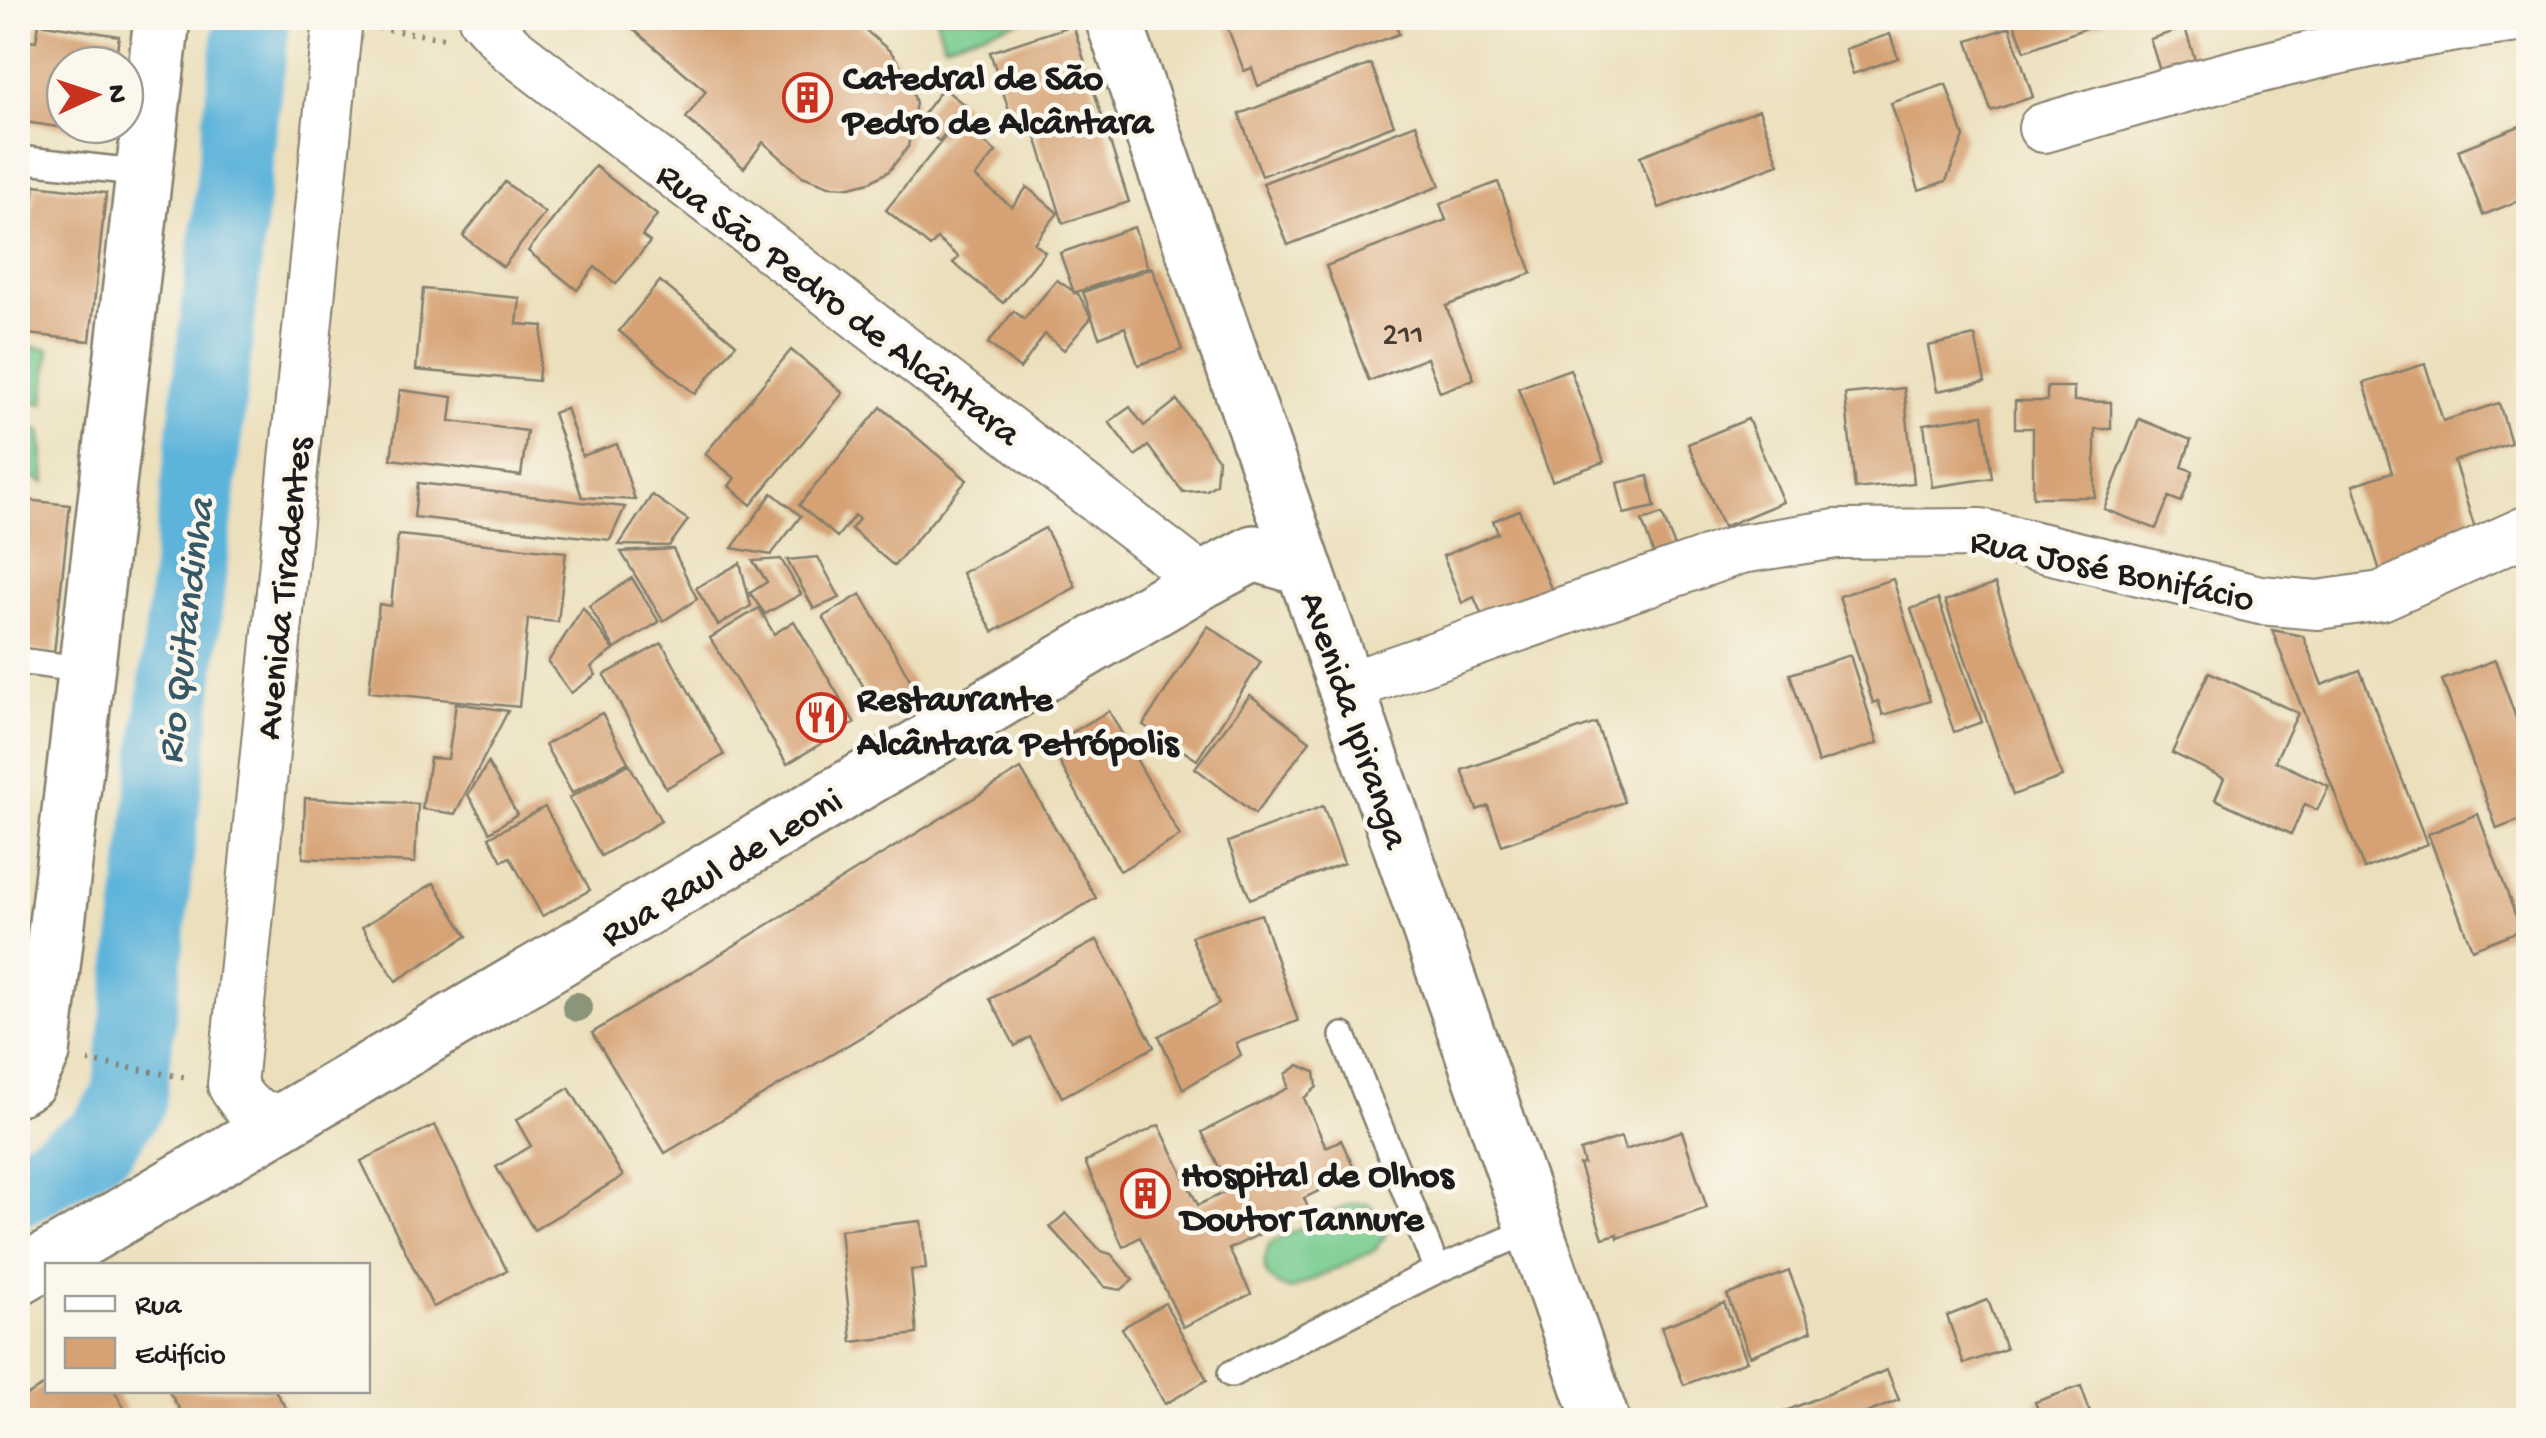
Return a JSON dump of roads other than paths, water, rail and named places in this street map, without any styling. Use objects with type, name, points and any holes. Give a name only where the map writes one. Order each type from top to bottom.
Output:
[{"type":"main road","points":[[30,1070],[87,670],[162,18]]},
{"type":"main road","name":"Avenida Ipiranga","points":[[1112,18],[1279,497],[1279,560],[1347,687],[1601,1420]]},
{"type":"main road","name":"Rua Raul de Leoni","points":[[18,1277],[1203,580],[1279,560]]},
{"type":"street","points":[[2043,128],[2227,74],[2438,28],[2518,18]]},
{"type":"street","name":"Avenida Tiradentes","points":[[290,1118],[259,1117],[244,1106],[232,1085],[337,20]]},
{"type":"street","name":"Rua São Pedro de Alcântara","points":[[496,33],[1203,580]]},
{"type":"street","name":"Rua José Bonifácio","points":[[1347,687],[1740,548],[1836,534],[1981,533],[2260,600],[2318,605],[2381,596],[2528,530]]},
{"type":"lane","points":[[18,160],[144,173]]},
{"type":"lane","points":[[18,662],[87,670]]},
{"type":"lane","points":[[1343,1036],[1437,1270]]},
{"type":"lane","points":[[1231,1374],[1437,1270],[1534,1229]]},
{"type":"waterway","name":"Rio Quitandinha","points":[[18,1190],[101,1140],[129,1099],[252,18]]},
{"type":"place","name":"Catedral de São Pedro de Alcântara","points":[[808,97]]},
{"type":"place","name":"Restaurante Alcântara Petrópolis","points":[[822,718]]},
{"type":"place","name":"Hospital de Olhos Doutor Tannure","points":[[1146,1194]]}]
